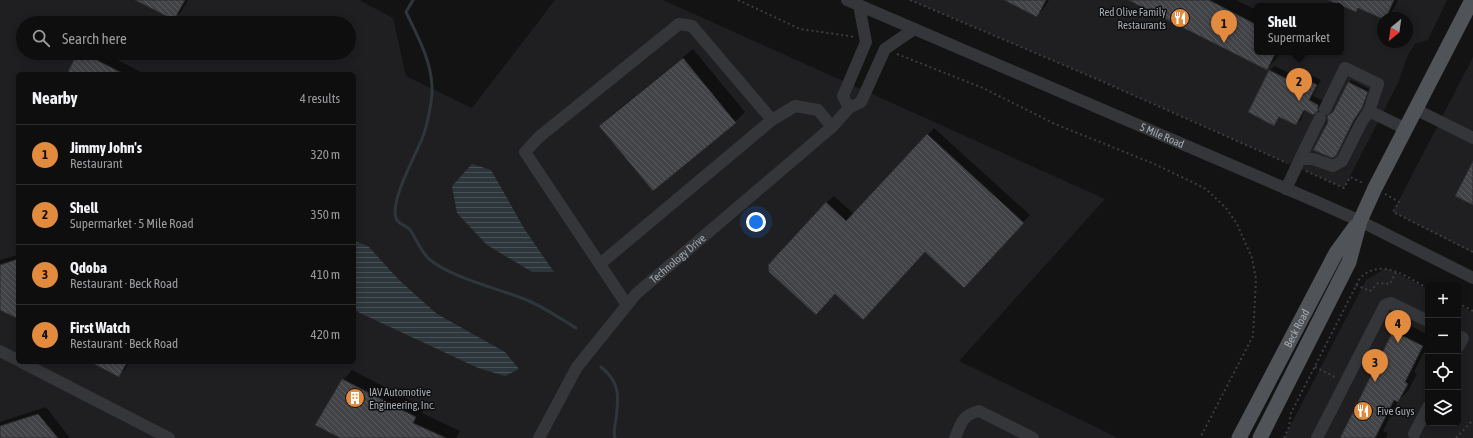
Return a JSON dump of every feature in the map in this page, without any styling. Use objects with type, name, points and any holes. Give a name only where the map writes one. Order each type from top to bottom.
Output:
[{"type":"main road","name":"Beck Road","points":[[1260,438],[1349,262],[1360,221],[1375,188],[1472,0]]},
{"type":"main road","name":"Beck Road","points":[[1239,438],[1336,253],[1360,221]]},
{"type":"street","name":"5 Mile Road","points":[[847,0],[1360,221],[1473,278]]},
{"type":"street","points":[[849,108],[843,96],[866,42],[859,5]]},
{"type":"street","points":[[627,305],[525,152],[539,137],[679,24],[692,26],[772,120]]},
{"type":"street","points":[[885,49],[914,29]]},
{"type":"street","name":"Technology Drive","points":[[539,438],[577,367],[636,294],[832,127],[849,108],[861,102],[885,49]]},
{"type":"street","points":[[1286,189],[1298,163],[1322,113],[1345,68],[1378,84],[1369,111],[1342,161],[1334,166],[1313,159],[1298,163]]},
{"type":"street","points":[[600,264],[772,120],[795,106],[818,110],[832,127]]},
{"type":"street","points":[[1415,109],[1473,138]]},
{"type":"street","points":[[1369,111],[1406,129]]},
{"type":"street","points":[[1318,438],[1381,310],[1385,305],[1391,303],[1425,320]]},
{"type":"street","points":[[0,351],[16,359]]},
{"type":"street","points":[[25,364],[169,438]]},
{"type":"street","points":[[955,438],[964,417],[970,413],[979,412],[1034,438]]},
{"type":"street","points":[[1415,437],[1425,414]]},
{"type":"path","points":[[738,0],[800,29],[849,36],[866,42]]},
{"type":"path","points":[[910,0],[1298,163],[1344,188],[1350,177],[1375,188],[1399,202],[1393,212],[1473,252]]},
{"type":"path","points":[[885,49],[983,88],[1055,124],[1152,163],[1206,189],[1226,208],[1237,224],[1252,258],[1256,279],[1253,336],[1200,438]]},
{"type":"path","points":[[1284,438],[1289,427],[1291,413],[1360,278],[1370,270],[1386,268],[1425,286]]},
{"type":"path","points":[[1356,284],[1370,291],[1378,283],[1390,284],[1396,272]]},
{"type":"path","points":[[1461,305],[1473,311]]},
{"type":"path","points":[[1456,438],[1473,420]]},
{"type":"shaded area","points":[[0,0],[359,0],[393,18],[406,76],[472,108],[555,0],[663,0],[1105,199],[959,361],[1118,438],[0,438]]},
{"type":"shaded area","points":[[910,0],[1447,0],[1428,40],[1415,44],[1413,47],[1413,12],[1377,12],[1377,48],[1412,48],[1408,55],[1398,83],[1344,188],[1099,80]]},
{"type":"shaded area","points":[[1473,57],[1473,253],[1393,212]]},
{"type":"shaded area","points":[[472,164],[491,170],[525,230],[554,272],[532,272],[487,245],[457,213],[452,186]]},
{"type":"shaded area","points":[[356,242],[368,246],[400,281],[437,314],[505,352],[519,369],[505,376],[478,368],[356,310]]},
{"type":"shaded area","points":[[1386,268],[1425,288],[1425,426],[1461,426],[1461,306],[1473,312],[1473,438],[1284,438],[1366,280]]},
{"type":"building","points":[[135,0],[185,0],[176,16],[166,16]]},
{"type":"building","points":[[1004,0],[1046,0],[1037,17]]},
{"type":"building","points":[[1128,0],[1209,0],[1254,23],[1254,55],[1274,55],[1267,70]]},
{"type":"building","points":[[1328,0],[1394,0],[1389,12],[1377,12],[1377,16],[1358,8],[1356,12],[1344,7],[1344,3],[1335,3]]},
{"type":"building","points":[[683,58],[736,123],[653,191],[599,126]]},
{"type":"building","points":[[74,60],[97,60],[120,72],[68,72]]},
{"type":"building","points":[[1269,70],[1293,82],[1297,75],[1317,85],[1309,100],[1318,105],[1318,111],[1313,115],[1304,110],[1296,125],[1279,117],[1274,126],[1248,112]]},
{"type":"building","points":[[1348,82],[1368,92],[1362,108],[1354,120],[1336,156],[1332,158],[1313,150],[1328,122],[1327,116],[1333,112]]},
{"type":"building","points":[[927,134],[1024,223],[964,288],[925,252],[863,320],[835,294],[816,315],[769,272],[768,265],[826,202],[846,221]]},
{"type":"building","points":[[1473,161],[1473,205],[1455,196]]},
{"type":"building","points":[[16,260],[16,318],[0,310],[0,265]]},
{"type":"building","points":[[1393,331],[1423,346],[1405,382],[1408,384],[1398,402],[1394,400],[1375,438],[1340,438]]},
{"type":"building","points":[[94,364],[126,364],[119,377]]},
{"type":"building","name":"IAV Automotive Engineering, Inc.","points":[[342,379],[416,417],[413,423],[446,438],[340,438],[315,425]]},
{"type":"building","points":[[38,414],[58,438],[0,438],[0,426]]},
{"type":"waterway","points":[[413,0],[406,12],[426,57],[431,76],[432,98],[424,134],[400,190],[395,210],[396,218],[401,224],[411,231],[426,256],[438,266],[477,283],[529,301],[576,328]]},
{"type":"waterway","points":[[601,367],[612,378],[617,390],[618,403],[614,431],[615,438]]},
{"type":"place","name":"Red Olive Family Restaurants","points":[[1180,18]]},
{"type":"place","name":"Jimmy John's","points":[[1224,43]]},
{"type":"place","name":"Shell","points":[[1299,101]]},
{"type":"place","name":"First Watch","points":[[1398,343]]},
{"type":"place","name":"Qdoba","points":[[1375,382]]},
{"type":"place","name":"IAV Automotive Engineering, Inc.","points":[[355,398]]},
{"type":"place","name":"Five Guys","points":[[1363,411]]}]
